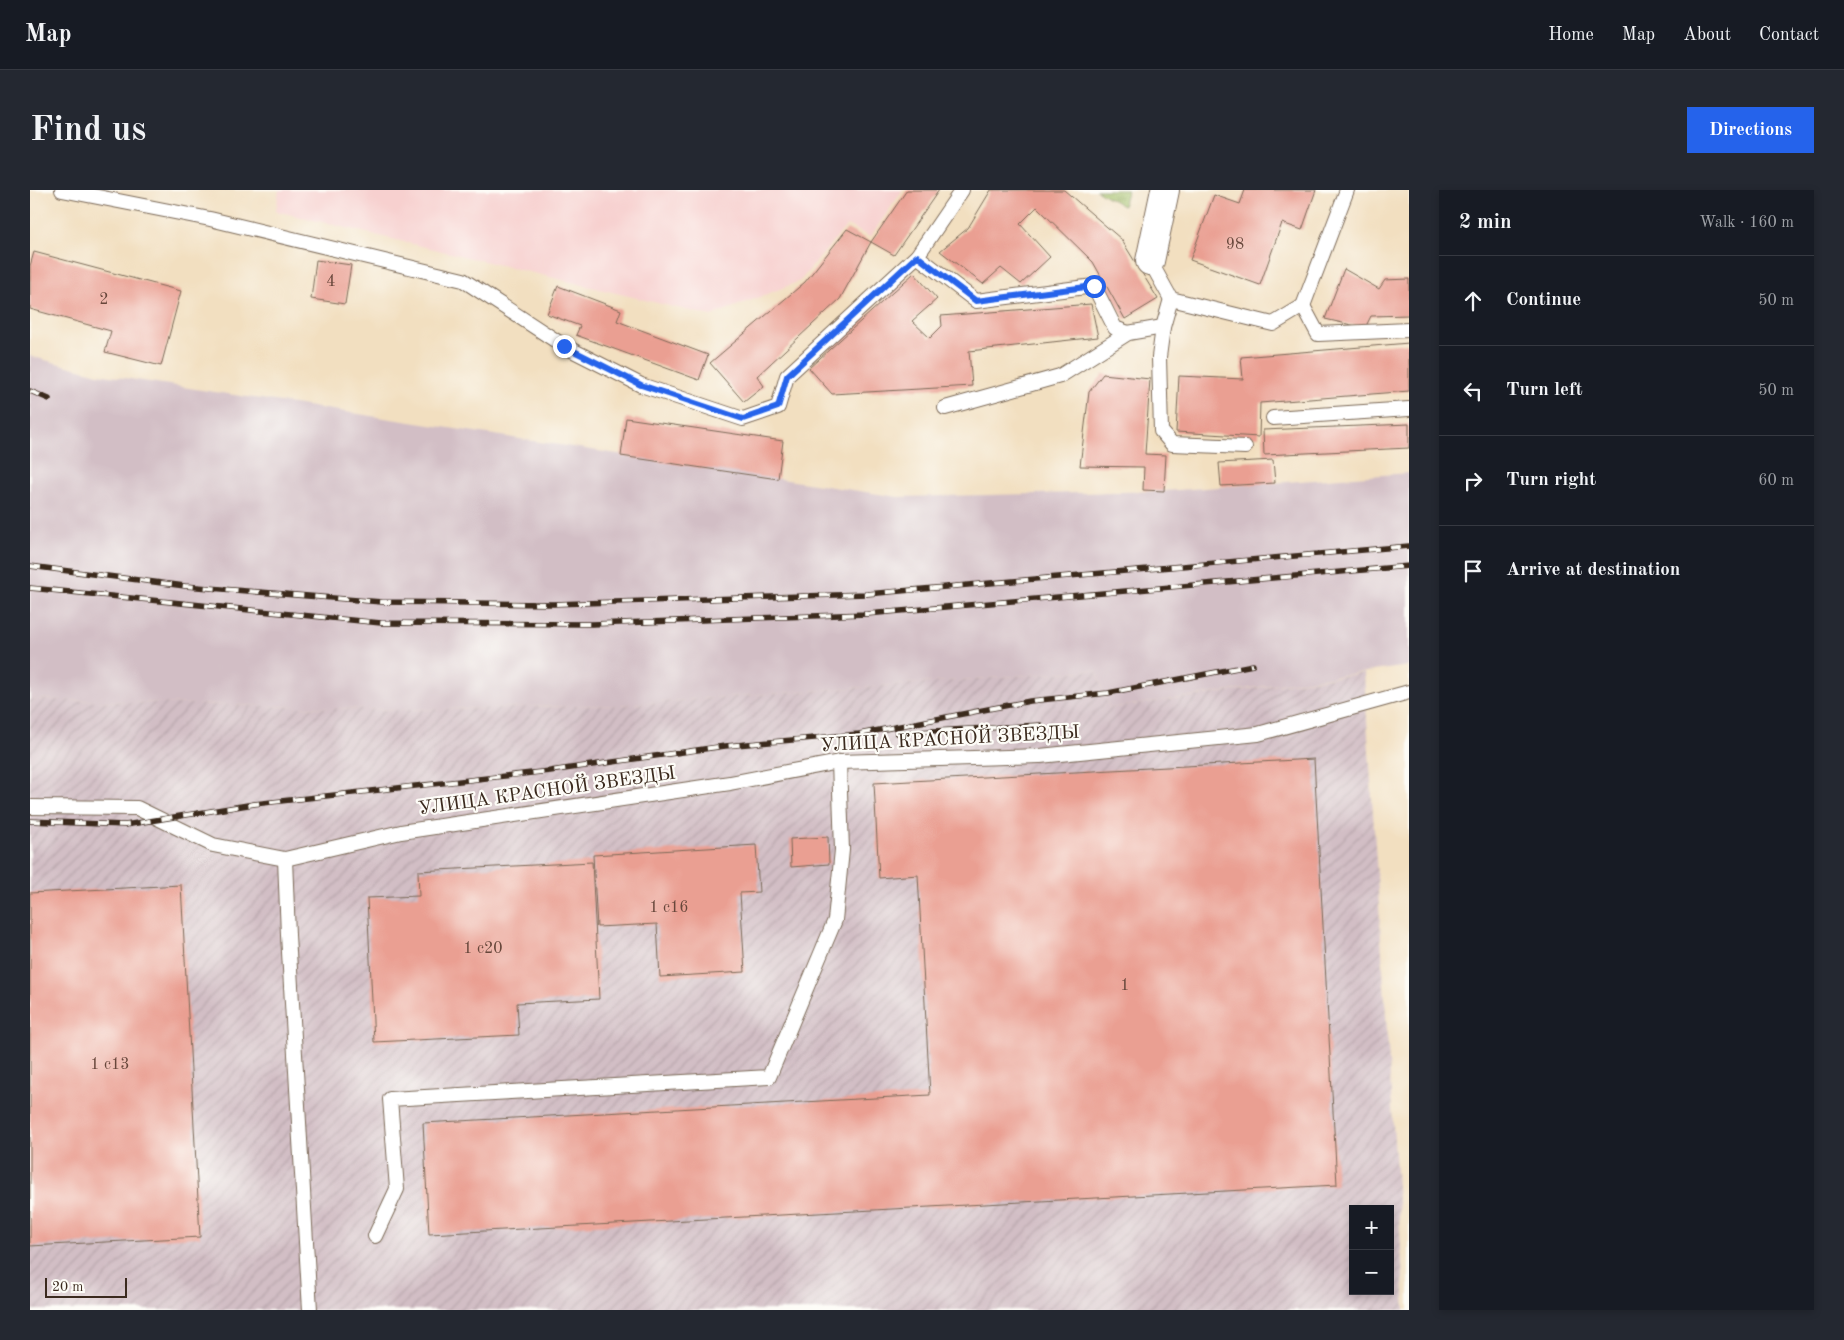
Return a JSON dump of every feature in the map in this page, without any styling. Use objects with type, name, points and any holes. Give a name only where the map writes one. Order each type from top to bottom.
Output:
[{"type":"street","points":[[1150,261],[1166,190]]},
{"type":"lane","points":[[62,190],[210,219],[463,280],[564,346],[641,385],[743,419],[778,407],[787,376],[917,256],[962,190]]},
{"type":"lane","points":[[1171,299],[1273,324],[1303,306],[1347,190]]},
{"type":"lane","points":[[917,256],[976,301],[1094,286],[1115,328],[1128,333]]},
{"type":"lane","points":[[1150,261],[1171,299],[1163,327],[1159,357],[1161,431],[1172,444],[1245,447]]},
{"type":"lane","points":[[1303,306],[1318,334],[1409,330]]},
{"type":"lane","points":[[945,408],[1060,376],[1128,333],[1163,327]]},
{"type":"lane","points":[[1273,418],[1409,409]]},
{"type":"lane","name":"УЛИЦА КРАСНОЙ ЗВЕЗДЫ","points":[[285,859],[401,832],[730,783],[840,762],[1040,756],[1258,734],[1409,692]]},
{"type":"lane","points":[[375,1236],[397,1189],[390,1099],[769,1077],[836,920],[842,850],[840,762]]},
{"type":"lane","points":[[30,807],[136,808],[214,845],[285,859],[310,1310]]},
{"type":"shaded area","points":[[279,190],[903,190],[870,237],[847,225],[800,281],[711,316],[276,211]]},
{"type":"shaded area","points":[[30,356],[98,374],[898,497],[1164,491],[1409,473],[1409,666],[1109,708],[1096,670],[618,705],[398,710],[30,699]]},
{"type":"shaded area","points":[[1096,670],[1109,708],[1364,673],[1405,1310],[30,1310],[30,699],[398,710],[618,705]]},
{"type":"green space","points":[[1096,190],[1128,190],[1123,206]]},
{"type":"building","points":[[907,190],[939,190],[894,255],[871,242]]},
{"type":"building","points":[[991,190],[1064,190],[1121,239],[1158,299],[1125,319],[1093,262],[1037,207],[1020,224],[1050,257],[1021,284],[1001,268],[983,284],[940,251],[968,228]]},
{"type":"building","points":[[1245,190],[1316,190],[1302,230],[1282,223],[1260,285],[1190,260],[1214,195],[1240,204]]},
{"type":"building","points":[[847,229],[871,242],[840,299],[757,376],[764,386],[744,402],[710,363],[805,282]]},
{"type":"building","points":[[34,252],[181,291],[161,366],[105,352],[111,331],[30,309],[30,266]]},
{"type":"building","points":[[316,260],[351,265],[345,304],[311,299]]},
{"type":"building","points":[[1344,269],[1379,289],[1385,280],[1409,279],[1409,315],[1371,316],[1365,328],[1325,319]]},
{"type":"building","points":[[914,273],[937,299],[912,321],[930,338],[942,326],[941,316],[1091,304],[1098,337],[969,351],[972,386],[832,394],[809,368]]},
{"type":"building","points":[[558,286],[621,310],[617,321],[708,355],[699,380],[576,335],[580,326],[547,314]]},
{"type":"building","points":[[1409,343],[1409,391],[1260,403],[1259,437],[1176,432],[1179,376],[1243,379],[1241,357]]},
{"type":"building","points":[[1103,374],[1150,379],[1145,454],[1166,455],[1164,491],[1143,490],[1144,467],[1080,466],[1089,392]]},
{"type":"building","points":[[626,418],[783,441],[778,479],[621,456]]},
{"type":"building","points":[[1409,424],[1409,448],[1264,455],[1263,430]]},
{"type":"building","points":[[1273,460],[1275,483],[1221,486],[1219,463]]},
{"type":"building","points":[[1314,759],[1337,1185],[429,1234],[423,1123],[930,1095],[918,875],[879,878],[874,783]]},
{"type":"building","points":[[828,837],[829,864],[791,867],[790,839]]},
{"type":"building","points":[[756,845],[759,892],[740,893],[745,972],[660,977],[657,924],[597,927],[593,855]]},
{"type":"building","points":[[592,862],[599,999],[517,1003],[519,1035],[374,1042],[367,898],[419,896],[418,871]]},
{"type":"building","points":[[181,885],[200,1237],[30,1246],[30,893]]},
{"type":"railway","points":[[30,391],[49,399]]},
{"type":"railway","points":[[30,566],[185,586],[382,602],[553,604],[867,594],[1409,546]]},
{"type":"railway","points":[[30,588],[381,623],[592,624],[867,614],[1409,566]]},
{"type":"railway","points":[[30,821],[125,825],[254,804],[550,771],[725,746],[859,734],[1030,701],[1108,693],[1253,665]]},
{"type":"railway","points":[[897,733],[1040,725]]},
{"type":"route","points":[[564,346],[641,385],[743,419],[778,407],[787,376],[917,256],[976,301],[1094,286]]}]
